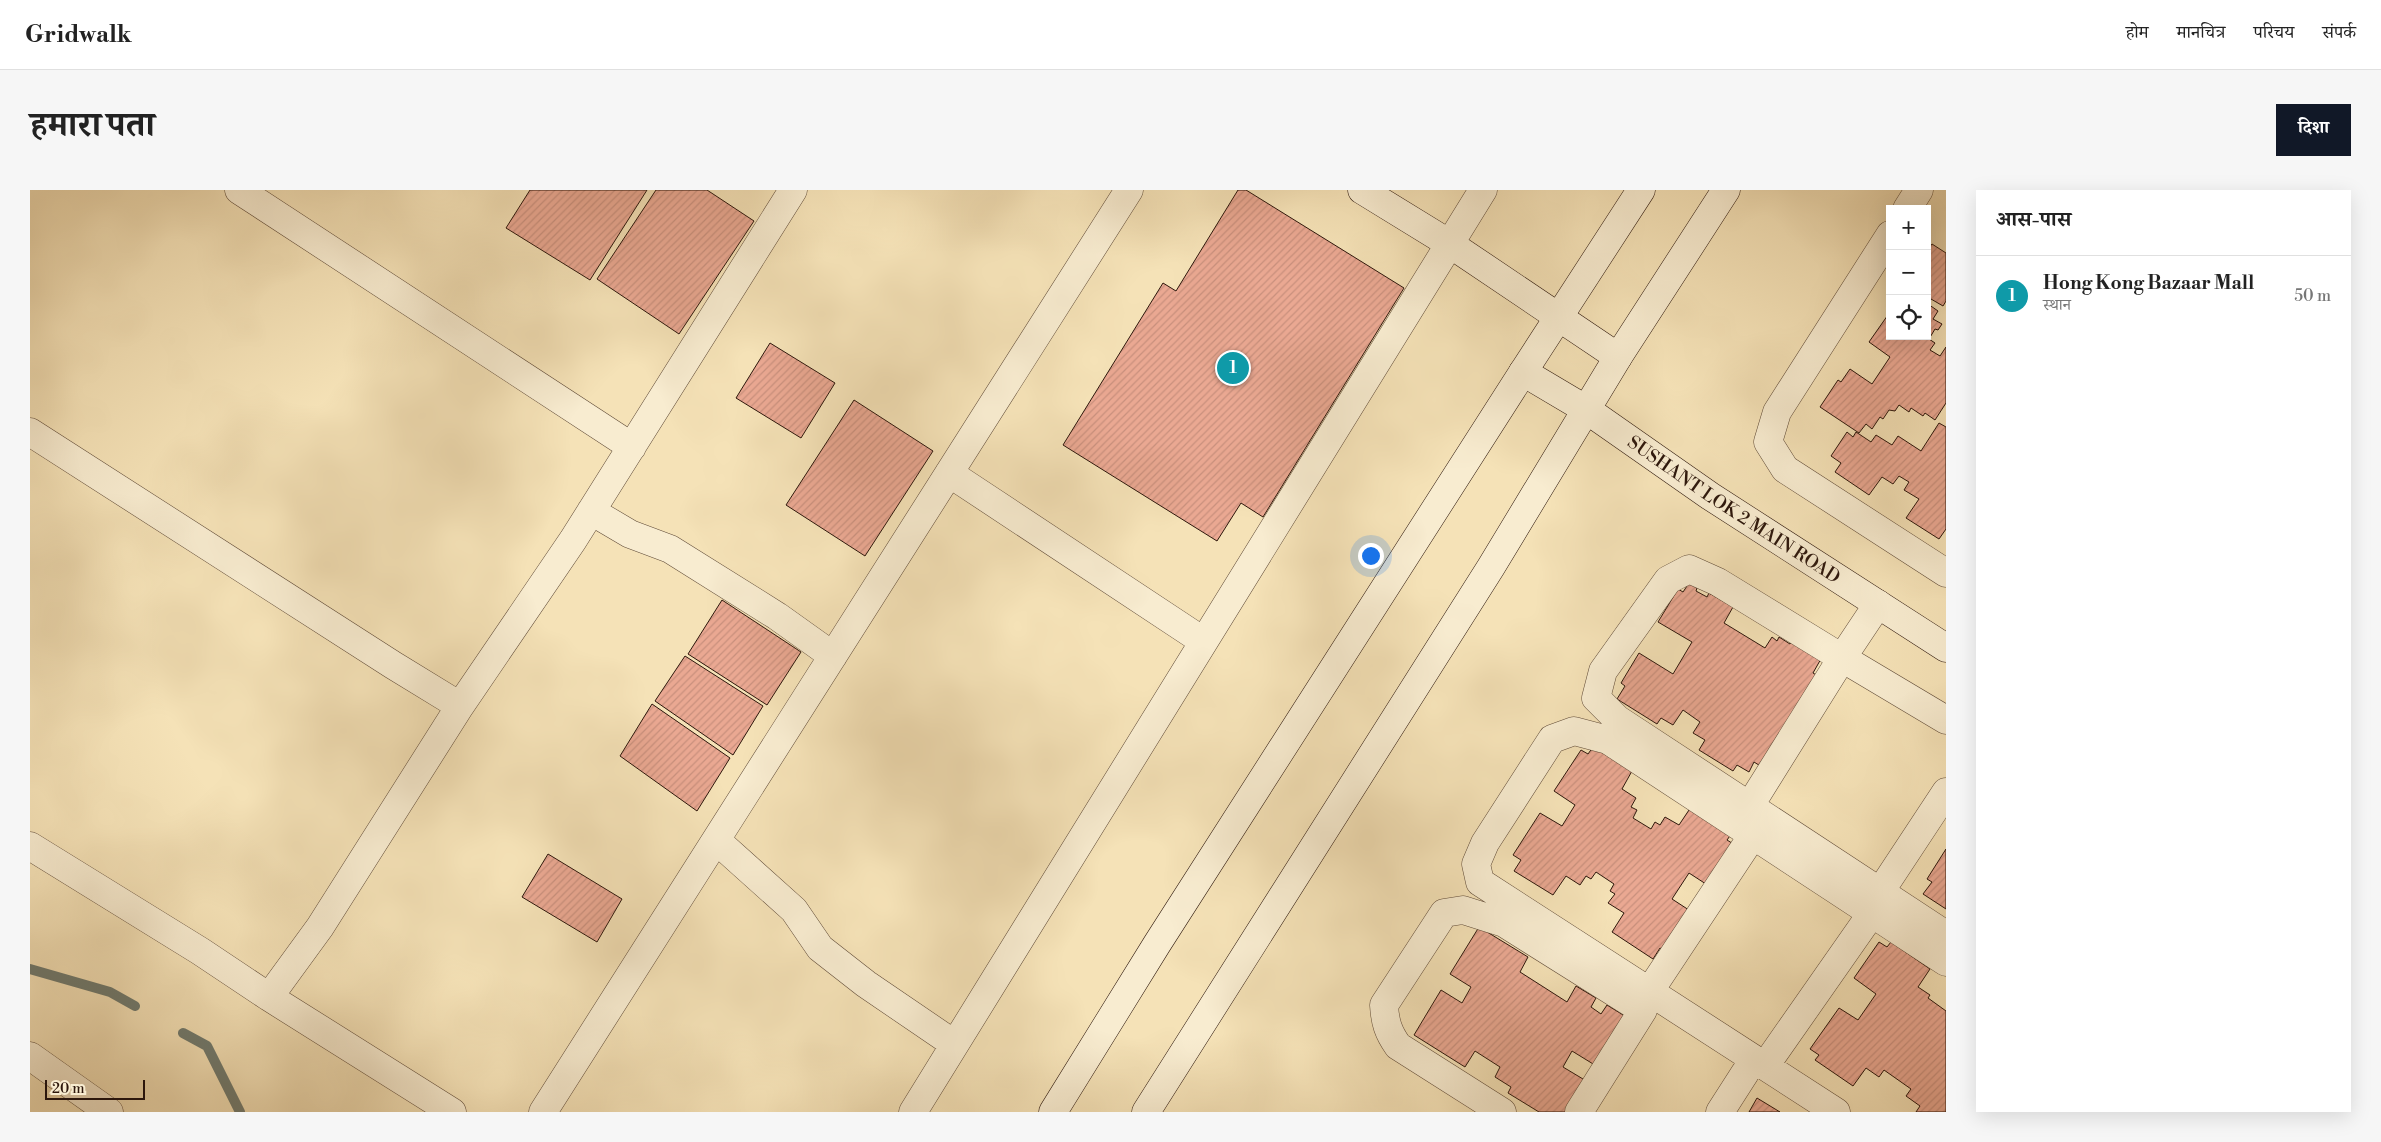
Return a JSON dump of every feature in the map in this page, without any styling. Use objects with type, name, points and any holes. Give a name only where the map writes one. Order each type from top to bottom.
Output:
[{"type":"street","points":[[239,190],[632,447]]},
{"type":"street","points":[[543,1112],[1129,190]]},
{"type":"street","points":[[1362,190],[1450,244],[1618,356]]},
{"type":"street","points":[[913,1112],[1483,190]]},
{"type":"street","points":[[1053,1112],[1157,944],[1641,190]]},
{"type":"street","points":[[1146,1112],[1470,600],[1618,356],[1726,190]]},
{"type":"street","points":[[1909,205],[1918,190]]},
{"type":"street","points":[[269,997],[320,927],[460,706],[591,511],[786,193]]},
{"type":"street","points":[[1886,241],[1777,412],[1768,442],[1785,469],[1946,572]]},
{"type":"street","name":"SUSHANT LOK 2 MAIN ROAD","points":[[1523,372],[1586,410],[1710,496],[1946,648]]},
{"type":"street","points":[[30,432],[460,706]]},
{"type":"street","points":[[949,473],[1203,641]]},
{"type":"street","points":[[591,511],[630,534],[670,549],[777,616],[833,656]]},
{"type":"street","points":[[1946,720],[1718,582],[1689,569],[1668,580],[1603,671],[1596,698],[1617,719],[1749,807],[1876,902],[1946,962]]},
{"type":"street","points":[[1749,807],[1878,604]]},
{"type":"street","points":[[1836,1112],[1755,1070],[1646,1001],[1480,882],[1476,864],[1485,844],[1552,739],[1574,731],[1608,740],[1753,835],[1876,902],[1946,935]]},
{"type":"street","points":[[1720,1112],[1755,1070],[1876,902],[1946,792]]},
{"type":"street","points":[[1579,1112],[1646,1001],[1753,835]]},
{"type":"street","points":[[716,840],[794,910],[820,948],[866,984],[954,1044]]},
{"type":"street","points":[[30,846],[200,951],[269,997],[452,1112]]},
{"type":"street","points":[[1502,1112],[1398,1046],[1390,1034],[1386,1022],[1384,1005],[1444,913],[1463,910],[1504,923],[1646,1001]]},
{"type":"street","points":[[30,1056],[105,1111]]},
{"type":"street","points":[[1755,1070],[1806,1112]]},
{"type":"building","points":[[530,190],[647,190],[590,280],[506,228]]},
{"type":"building","points":[[656,190],[707,190],[754,221],[679,334],[597,279]]},
{"type":"building","points":[[1238,190],[1246,190],[1404,288],[1263,517],[1241,503],[1217,541],[1063,445],[1163,283],[1176,291]]},
{"type":"building","points":[[1932,244],[1946,253],[1946,301],[1943,306],[1931,299]]},
{"type":"building","points":[[1931,306],[1938,311],[1933,319],[1942,324],[1938,330],[1935,329],[1931,336]]},
{"type":"building","points":[[1886,318],[1886,340],[1930,340],[1935,343],[1930,350],[1940,356],[1946,347],[1946,403],[1935,420],[1925,413],[1923,416],[1911,408],[1909,412],[1899,405],[1895,411],[1889,410],[1883,419],[1880,417],[1872,429],[1866,424],[1859,433],[1820,407],[1838,380],[1841,382],[1850,369],[1872,384],[1890,357],[1869,342]]},
{"type":"building","points":[[770,343],[835,383],[801,438],[736,398]]},
{"type":"building","points":[[854,400],[933,451],[865,556],[786,505]]},
{"type":"building","points":[[1939,423],[1946,427],[1946,529],[1939,539],[1906,518],[1919,499],[1904,490],[1909,482],[1899,476],[1893,484],[1882,477],[1869,495],[1835,472],[1841,463],[1831,456],[1847,432],[1853,437],[1856,432],[1871,442],[1876,435],[1892,445],[1898,436],[1921,451]]},
{"type":"building","points":[[1689,583],[1697,588],[1696,591],[1707,597],[1709,593],[1733,607],[1724,623],[1765,648],[1772,637],[1777,641],[1779,637],[1790,644],[1793,639],[1822,657],[1813,673],[1818,676],[1762,767],[1754,762],[1749,772],[1737,765],[1733,771],[1699,750],[1705,740],[1693,733],[1700,722],[1683,710],[1673,725],[1661,718],[1657,724],[1617,699],[1625,686],[1621,683],[1639,653],[1673,674],[1692,642],[1658,622],[1678,589],[1683,592]]},
{"type":"building","points":[[722,600],[801,652],[767,705],[688,654]]},
{"type":"building","points":[[685,656],[763,706],[733,755],[655,701]]},
{"type":"building","points":[[652,704],[730,758],[697,811],[620,756]]},
{"type":"building","points":[[1593,747],[1632,771],[1622,789],[1636,798],[1631,807],[1637,810],[1633,818],[1651,829],[1655,822],[1660,825],[1665,817],[1679,825],[1691,807],[1732,833],[1727,840],[1735,845],[1709,886],[1689,873],[1672,899],[1692,912],[1667,952],[1660,948],[1653,959],[1612,932],[1624,913],[1608,903],[1615,894],[1610,891],[1614,884],[1596,872],[1591,879],[1586,876],[1580,885],[1566,876],[1553,895],[1514,871],[1521,860],[1513,855],[1540,813],[1562,826],[1575,805],[1554,791],[1581,750],[1588,754]]},
{"type":"building","points":[[1946,849],[1946,909],[1923,894],[1932,882],[1927,879]]},
{"type":"building","points":[[548,854],[622,899],[597,942],[522,897]]},
{"type":"building","points":[[1479,927],[1528,957],[1520,972],[1567,1002],[1576,986],[1596,998],[1591,1007],[1601,1014],[1607,1005],[1628,1018],[1598,1067],[1572,1051],[1563,1067],[1588,1082],[1570,1112],[1539,1112],[1508,1093],[1511,1087],[1495,1077],[1500,1067],[1475,1051],[1465,1067],[1414,1035],[1441,990],[1462,1003],[1471,987],[1450,974]]},
{"type":"building","points":[[1879,942],[1887,947],[1891,942],[1930,969],[1918,987],[1930,995],[1928,998],[1946,1011],[1946,1112],[1916,1112],[1920,1106],[1906,1096],[1911,1089],[1884,1070],[1879,1077],[1866,1068],[1853,1086],[1815,1060],[1819,1055],[1810,1049],[1839,1008],[1858,1020],[1876,994],[1854,978]]},
{"type":"building","points":[[1757,1098],[1780,1112],[1749,1112]]},
{"type":"waterway","points":[[30,969],[110,992],[135,1006]]},
{"type":"waterway","points":[[183,1033],[207,1046],[240,1112]]},
{"type":"place","name":"Hong Kong Bazaar Mall","points":[[1233,368]]}]
